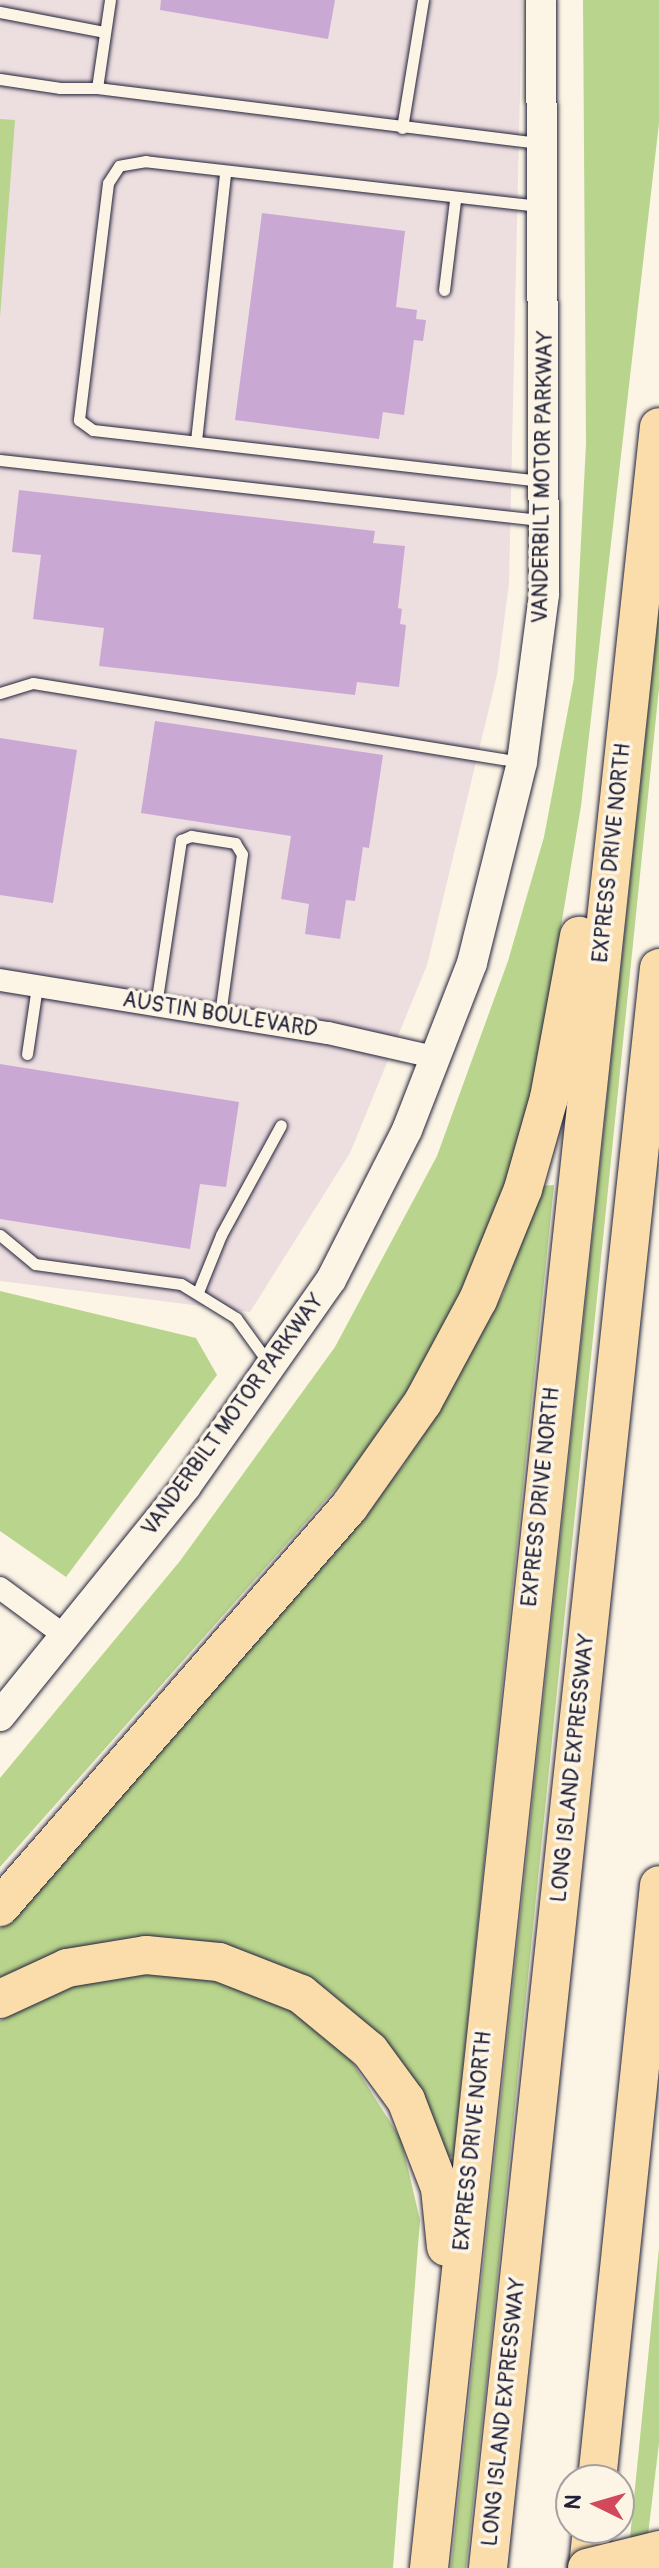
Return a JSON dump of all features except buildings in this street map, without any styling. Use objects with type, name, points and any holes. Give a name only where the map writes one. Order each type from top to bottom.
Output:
[{"type":"highway","name":"EXPRESS DRIVE NORTH","points":[[429,2568],[659,427]]},
{"type":"highway","points":[[1,1905],[349,1507],[400,1437],[461,1335],[509,1227],[549,1098],[640,607]]},
{"type":"highway","name":"LONG ISLAND EXPRESSWAY","points":[[488,2568],[659,968]]},
{"type":"highway","points":[[599,2464],[659,1885]]},
{"type":"highway","points":[[0,1999],[42,1977],[91,1961],[171,1955],[245,1969],[327,2012],[390,2075],[431,2156],[445,2221],[453,2345]]},
{"type":"highway","points":[[590,2544],[588,2568],[659,2550]]},
{"type":"main road","name":"VANDERBILT MOTOR PARKWAY","points":[[0,1716],[273,1368],[364,1219],[438,1058],[486,917],[522,762],[541,637],[547,482],[541,0]]},
{"type":"street","name":"AUSTIN BOULEVARD","points":[[0,980],[220,1015],[438,1058]]},
{"type":"street","points":[[0,1588],[65,1636]]},
{"type":"lane","points":[[97,88],[110,0]]},
{"type":"lane","points":[[402,128],[423,0]]},
{"type":"lane","points":[[0,12],[105,32]]},
{"type":"lane","points":[[0,79],[60,88],[97,88],[543,143]]},
{"type":"lane","points":[[544,207],[455,200],[146,161],[119,166],[108,183],[79,420],[93,430],[547,482]]},
{"type":"lane","points":[[196,441],[225,172]]},
{"type":"lane","points":[[444,290],[455,200]]},
{"type":"lane","points":[[0,460],[547,521]]},
{"type":"lane","points":[[0,693],[33,683],[522,762]]},
{"type":"lane","points":[[156,1005],[181,840],[191,836],[235,843],[242,854],[220,1015]]},
{"type":"lane","points":[[27,1054],[37,986]]},
{"type":"lane","points":[[198,1292],[221,1235],[281,1125]]},
{"type":"lane","points":[[0,1235],[35,1264],[181,1284],[198,1292],[236,1318],[273,1368]]},
{"type":"shaded area","points":[[0,0],[522,0],[509,583],[497,675],[427,965],[350,1153],[250,1312],[0,1281]]},
{"type":"green space","points":[[583,0],[659,0],[659,123],[581,806],[530,1113],[479,1260],[413,1382],[353,1469],[0,1867],[0,1778],[180,1561],[335,1347],[437,1156],[508,961],[544,837],[574,678],[586,444]]},
{"type":"green space","points":[[0,119],[15,120],[0,317]]},
{"type":"green space","points":[[659,609],[659,688],[488,2370],[466,2568],[451,2568]]},
{"type":"green space","points":[[554,1185],[454,2156],[448,2157],[391,2048],[327,1990],[240,1950],[0,1981],[0,1929],[403,1466],[503,1294],[540,1186]]},
{"type":"green space","points":[[0,1291],[196,1338],[217,1375],[66,1577],[0,1531]]},
{"type":"green space","points":[[159,1969],[265,1989],[342,2046],[401,2139],[420,2220],[393,2568],[0,2568],[0,2021],[54,1987]]},
{"type":"green space","points":[[659,2248],[659,2443],[644,2568],[627,2568],[629,2544],[635,2544],[635,2488]]}]
